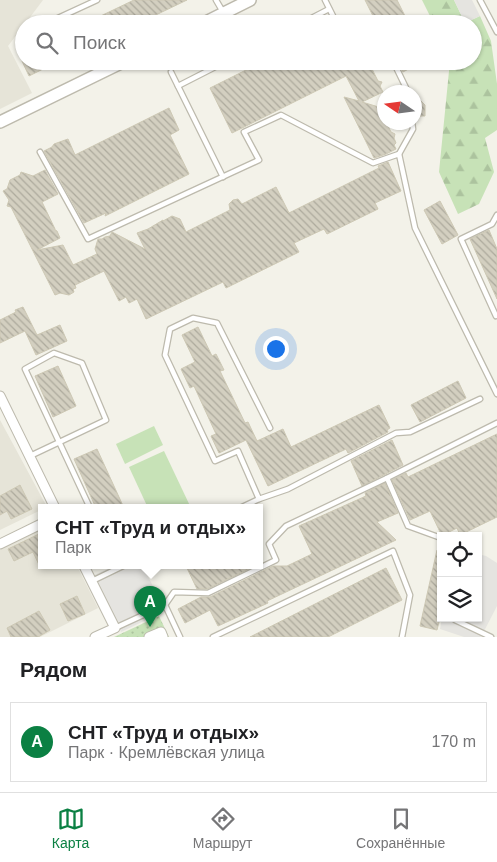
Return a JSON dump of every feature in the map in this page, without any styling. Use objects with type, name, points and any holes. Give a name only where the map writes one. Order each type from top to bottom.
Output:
[{"type":"street","points":[[219,15],[250,0]]},
{"type":"street","points":[[0,122],[107,70]]},
{"type":"street","points":[[1,402],[53,504]]},
{"type":"street","points":[[0,544],[38,525]]},
{"type":"street","points":[[86,569],[115,628],[95,637]]},
{"type":"street","points":[[149,637],[162,634]]},
{"type":"lane","points":[[64,15],[97,0]]},
{"type":"lane","points":[[216,0],[223,13]]},
{"type":"lane","points":[[325,0],[332,15]]},
{"type":"lane","points":[[480,0],[497,32]]},
{"type":"lane","points":[[317,15],[329,9]]},
{"type":"lane","points":[[178,86],[209,70]]},
{"type":"lane","points":[[397,70],[405,85]]},
{"type":"lane","points":[[171,72],[223,177]]},
{"type":"lane","points":[[40,152],[88,239],[259,160],[244,132],[281,115],[373,163],[399,154]]},
{"type":"lane","points":[[412,130],[399,154],[415,228],[497,394]]},
{"type":"lane","points":[[496,316],[461,239],[492,224],[497,215]]},
{"type":"lane","points":[[259,499],[238,451],[215,461],[165,355],[170,329],[193,318],[217,323],[270,428]]},
{"type":"lane","points":[[30,456],[60,443],[106,420],[82,363],[54,353],[25,369],[60,443],[88,504]]},
{"type":"lane","points":[[248,504],[288,490],[396,433],[410,432],[480,399]]},
{"type":"lane","points":[[263,566],[276,560],[269,544],[286,526],[497,423]]},
{"type":"lane","points":[[386,478],[408,526],[437,537]]},
{"type":"lane","points":[[214,637],[393,551],[410,595],[402,637]]},
{"type":"lane","points":[[92,581],[117,569]]},
{"type":"lane","points":[[115,628],[165,605],[174,592],[208,593],[257,569]]},
{"type":"lane","points":[[165,605],[180,637]]},
{"type":"lane","points":[[459,622],[491,637]]},
{"type":"shaded area","points":[[0,0],[43,0],[32,15],[15,15],[15,37],[8,46],[15,60],[15,70],[20,70],[32,93],[0,109]]},
{"type":"shaded area","points":[[454,0],[472,0],[480,15],[461,15]]},
{"type":"shaded area","points":[[0,420],[45,504],[38,504],[38,511],[0,530]]},
{"type":"shaded area","points":[[38,531],[38,569],[78,569],[98,608],[40,637],[0,637],[0,550]]},
{"type":"shaded area","points":[[482,555],[497,563],[497,606],[481,637],[464,637],[440,629],[441,622],[482,622]]},
{"type":"shaded area","points":[[107,569],[144,569],[165,611],[121,632],[94,575]]},
{"type":"green space","points":[[422,0],[454,0],[461,15],[430,15]]},
{"type":"green space","points":[[482,21],[491,41],[497,84],[497,130],[485,138],[494,172],[479,204],[458,214],[439,172],[449,70],[482,70]]},
{"type":"green space","points":[[154,426],[163,445],[125,464],[116,444]]},
{"type":"green space","points":[[164,451],[189,504],[146,504],[129,467]]},
{"type":"green space","points":[[159,616],[169,637],[114,637]]},
{"type":"building","points":[[134,0],[187,0],[156,15],[103,15]]},
{"type":"building","points":[[365,0],[397,0],[404,15],[372,15]]},
{"type":"building","points":[[26,70],[41,70],[29,76]]},
{"type":"building","points":[[246,70],[372,70],[378,81],[382,82],[380,85],[377,85],[377,95],[362,102],[377,106],[377,130],[390,130],[395,134],[396,143],[394,145],[396,149],[374,158],[344,97],[359,101],[346,76],[232,133],[210,88]]},
{"type":"building","points":[[422,102],[425,105],[425,116],[422,116]]},
{"type":"building","points":[[169,108],[179,130],[170,135],[189,174],[105,216],[106,213],[84,223],[44,151],[54,144],[68,139],[75,155]]},
{"type":"building","points":[[388,162],[401,191],[375,203],[378,209],[327,234],[324,229],[294,243],[299,252],[226,288],[223,282],[146,319],[137,299],[129,303],[126,297],[119,301],[104,271],[75,285],[74,292],[69,295],[60,293],[55,295],[11,207],[7,206],[9,200],[3,191],[7,189],[10,180],[20,175],[21,172],[33,176],[45,170],[58,194],[42,202],[60,238],[37,250],[63,245],[73,265],[97,254],[95,249],[98,239],[110,236],[112,232],[145,249],[137,233],[163,220],[172,216],[180,219],[186,232],[230,210],[229,204],[233,200],[238,199],[242,204],[276,187],[289,213]]},
{"type":"building","points":[[440,201],[458,235],[442,244],[424,210]]},
{"type":"building","points":[[489,230],[497,249],[497,299],[470,239]]},
{"type":"building","points":[[23,307],[37,335],[60,325],[67,341],[36,355],[25,331],[0,343],[0,320]]},
{"type":"building","points":[[198,327],[212,356],[216,354],[224,370],[220,371],[245,423],[248,422],[257,441],[283,429],[291,447],[379,405],[390,428],[387,430],[388,432],[348,453],[346,449],[268,486],[246,440],[219,453],[211,436],[216,434],[194,386],[190,388],[181,369],[195,362],[182,335]]},
{"type":"building","points":[[58,366],[76,406],[53,417],[35,376]]},
{"type":"building","points":[[458,381],[466,398],[420,422],[411,405]]},
{"type":"building","points":[[497,434],[497,517],[466,532],[459,532],[457,528],[449,532],[440,532],[430,511],[410,520],[392,480],[406,473],[408,477]]},
{"type":"building","points":[[392,440],[403,465],[362,486],[351,461]]},
{"type":"building","points":[[97,449],[122,504],[94,504],[74,459]]},
{"type":"building","points":[[385,483],[398,513],[377,522],[396,540],[218,626],[210,610],[185,623],[178,609],[201,597],[210,597],[273,566],[287,566],[312,554],[299,526],[366,496],[365,493]]},
{"type":"building","points":[[20,485],[32,509],[11,519],[7,511],[0,515],[0,496]]},
{"type":"building","points":[[38,534],[38,563],[33,552],[14,561],[8,549]]},
{"type":"building","points":[[437,550],[437,622],[439,622],[437,630],[420,626]]},
{"type":"building","points":[[386,568],[402,600],[328,637],[250,637]]},
{"type":"building","points":[[187,569],[249,569],[207,589],[197,589]]},
{"type":"building","points":[[77,596],[85,614],[68,621],[60,604]]},
{"type":"building","points":[[39,611],[50,630],[38,637],[11,637],[7,628]]},
{"type":"place","name":"СНТ «Труд и отдых»","points":[[150,627]]}]
